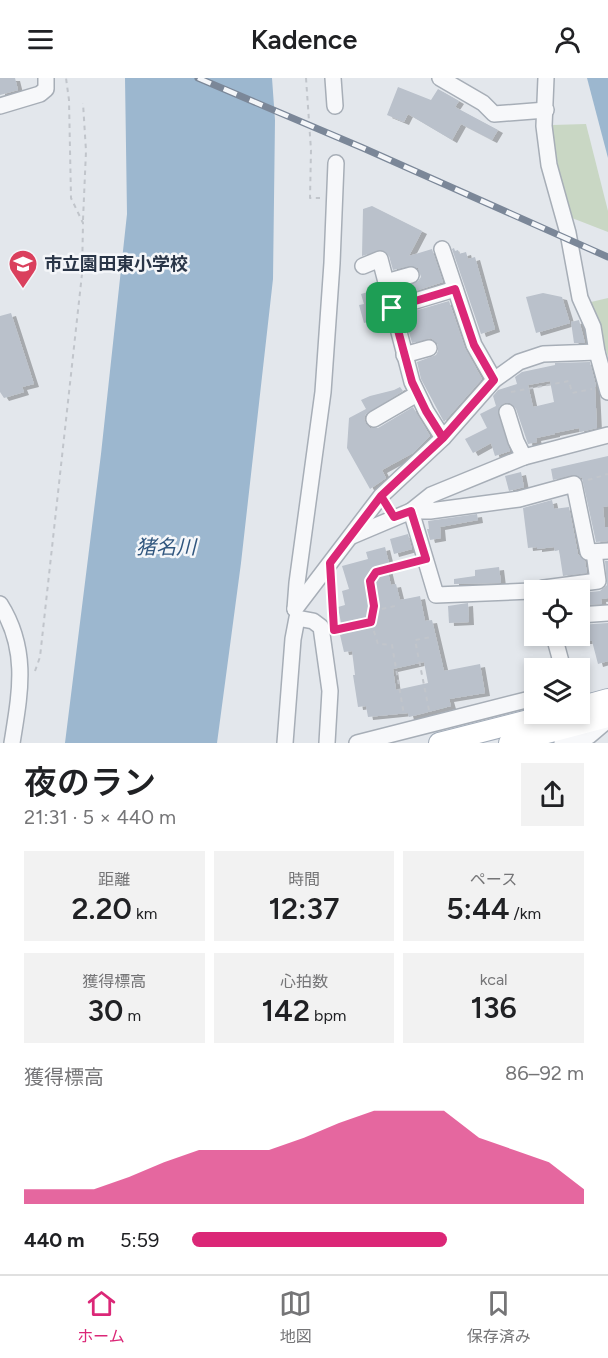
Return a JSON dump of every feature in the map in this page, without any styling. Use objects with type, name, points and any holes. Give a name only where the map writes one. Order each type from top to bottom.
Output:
[{"type":"main road","points":[[590,702],[608,699]]},
{"type":"main road","points":[[509,743],[608,718]]},
{"type":"main road","points":[[439,743],[524,721]]},
{"type":"street","points":[[0,106],[40,94],[46,89],[46,78]]},
{"type":"street","points":[[333,78],[335,106]]},
{"type":"street","points":[[440,78],[483,103],[494,114],[546,110]]},
{"type":"street","points":[[546,78],[544,126],[549,165],[568,233],[580,298],[593,327],[607,389]]},
{"type":"street","points":[[285,743],[297,583],[323,392],[336,163]]},
{"type":"street","points":[[441,249],[474,345],[494,380]]},
{"type":"street","points":[[363,266],[380,259],[412,382],[443,438]]},
{"type":"street","points":[[386,282],[411,275]]},
{"type":"street","points":[[392,308],[455,289]]},
{"type":"street","points":[[404,355],[429,348]]},
{"type":"street","points":[[296,614],[330,563],[381,496],[443,438],[494,380],[519,362],[543,354],[597,352]]},
{"type":"street","points":[[374,419],[417,394]]},
{"type":"street","points":[[507,412],[516,441],[524,457]]},
{"type":"street","points":[[349,537],[411,511],[431,495],[524,457],[608,435]]},
{"type":"street","points":[[411,511],[430,511],[519,499],[574,484],[588,552],[601,551],[598,581],[590,582]]},
{"type":"street","points":[[381,496],[394,517]]},
{"type":"street","points":[[411,511],[436,595],[524,591]]},
{"type":"street","points":[[0,604],[15,638],[21,665],[21,683],[12,743]]},
{"type":"street","points":[[590,614],[608,613]]},
{"type":"street","points":[[296,614],[321,627],[330,691],[327,743]]},
{"type":"street","points":[[357,743],[524,701]]},
{"type":"street","points":[[570,742],[589,736],[608,718]]},
{"type":"path","points":[[66,78],[69,100],[71,198],[83,223]]},
{"type":"path","points":[[306,78],[311,150],[310,198]]},
{"type":"path","points":[[21,683],[32,679],[40,657],[82,274],[86,151],[83,104]]},
{"type":"path","points":[[511,392],[569,381],[572,393],[607,389]]},
{"type":"path","points":[[574,484],[608,474]]},
{"type":"path","points":[[405,722],[392,645],[378,644],[371,622],[374,606],[370,581],[376,572],[426,559]]},
{"type":"path","points":[[330,563],[333,618]]},
{"type":"path","points":[[374,611],[399,605]]},
{"type":"path","points":[[334,630],[371,622]]},
{"type":"path","points":[[430,716],[415,640],[432,637]]},
{"type":"green space","points":[[586,124],[608,211],[608,232],[572,218],[558,167],[552,125]]},
{"type":"green space","points":[[608,298],[608,357],[591,302]]},
{"type":"water","name":"猪名川","points":[[125,78],[272,78],[275,120],[273,279],[241,563],[217,743],[65,743],[101,454],[127,214]]},
{"type":"water","points":[[587,78],[608,78],[608,158]]},
{"type":"building","points":[[0,78],[15,78],[18,90],[0,95]]},
{"type":"building","points":[[398,87],[431,100],[438,89],[459,101],[455,107],[498,130],[492,140],[461,124],[452,140],[408,114],[404,122],[387,115]]},
{"type":"building","points":[[372,206],[422,231],[409,256],[432,249],[443,282],[400,296],[398,289],[418,281],[421,277],[418,268],[409,266],[393,270],[389,256],[382,250],[362,256],[363,209]]},
{"type":"building","points":[[454,248],[459,254],[466,252],[468,259],[475,257],[495,329],[481,334],[452,249]]},
{"type":"building","points":[[378,289],[385,317],[364,323],[359,305],[364,304],[361,294]]},
{"type":"building","points":[[543,293],[562,297],[570,323],[536,333],[526,297]]},
{"type":"building","points":[[449,301],[465,348],[482,379],[444,422],[421,379],[417,362],[436,355],[438,345],[431,338],[412,343],[404,314]]},
{"type":"building","points":[[11,313],[34,384],[22,387],[24,392],[4,398],[0,392],[0,316]]},
{"type":"building","points":[[579,320],[585,343],[574,343],[571,322]]},
{"type":"building","points":[[590,362],[596,386],[597,428],[580,432],[579,428],[555,433],[536,438],[537,442],[528,444],[516,409],[510,403],[505,403],[500,406],[498,414],[510,451],[495,456],[491,443],[473,453],[465,439],[487,428],[480,414],[496,406],[493,396],[498,390],[517,384],[515,377],[522,372],[555,365],[555,363]],"holes":[[[550,381],[554,402],[533,407],[528,385]]]},
{"type":"building","points":[[400,387],[403,391],[366,414],[364,418],[366,424],[370,428],[378,428],[413,407],[430,436],[413,453],[382,470],[386,478],[370,489],[347,448],[349,418],[366,409],[361,400]]},
{"type":"building","points":[[608,456],[608,506],[603,507],[605,527],[608,527],[608,541],[596,542],[582,478],[572,475],[553,480],[551,469]]},
{"type":"building","points":[[521,472],[524,487],[509,491],[505,476]]},
{"type":"building","points":[[552,500],[554,509],[569,507],[578,554],[585,561],[587,573],[563,576],[559,550],[555,551],[554,547],[528,548],[523,508]]},
{"type":"building","points":[[477,514],[478,520],[440,527],[441,538],[430,540],[427,529],[429,529],[428,521]]},
{"type":"building","points":[[408,534],[412,549],[394,554],[390,539]]},
{"type":"building","points":[[385,547],[391,585],[396,584],[400,600],[420,596],[425,621],[432,620],[444,671],[480,664],[485,693],[449,699],[451,706],[409,717],[408,713],[368,717],[366,706],[358,707],[352,651],[344,652],[338,607],[345,605],[342,591],[349,589],[342,566],[368,559],[366,552]],"holes":[[[424,662],[428,683],[396,690],[393,669]]]},
{"type":"building","points":[[605,561],[608,561],[608,598],[601,599],[602,604],[590,605],[590,592],[600,591],[607,585]]},
{"type":"building","points":[[499,567],[501,583],[454,584],[454,579],[475,576],[475,570]]},
{"type":"building","points":[[468,603],[469,622],[449,623],[448,606]]},
{"type":"building","points":[[608,623],[608,661],[598,664],[592,641],[590,641],[590,624]]},
{"type":"railway","points":[[198,78],[363,148],[608,257]]},
{"type":"place","name":"市立園田東小学校","points":[[23,290]]},
{"type":"route","points":[[392,308],[412,382],[443,438],[381,496],[330,563],[334,630],[371,622],[374,606],[370,581],[376,572],[426,559],[411,511],[394,517],[381,496],[443,438],[494,380],[474,345],[455,289],[392,308]]}]
